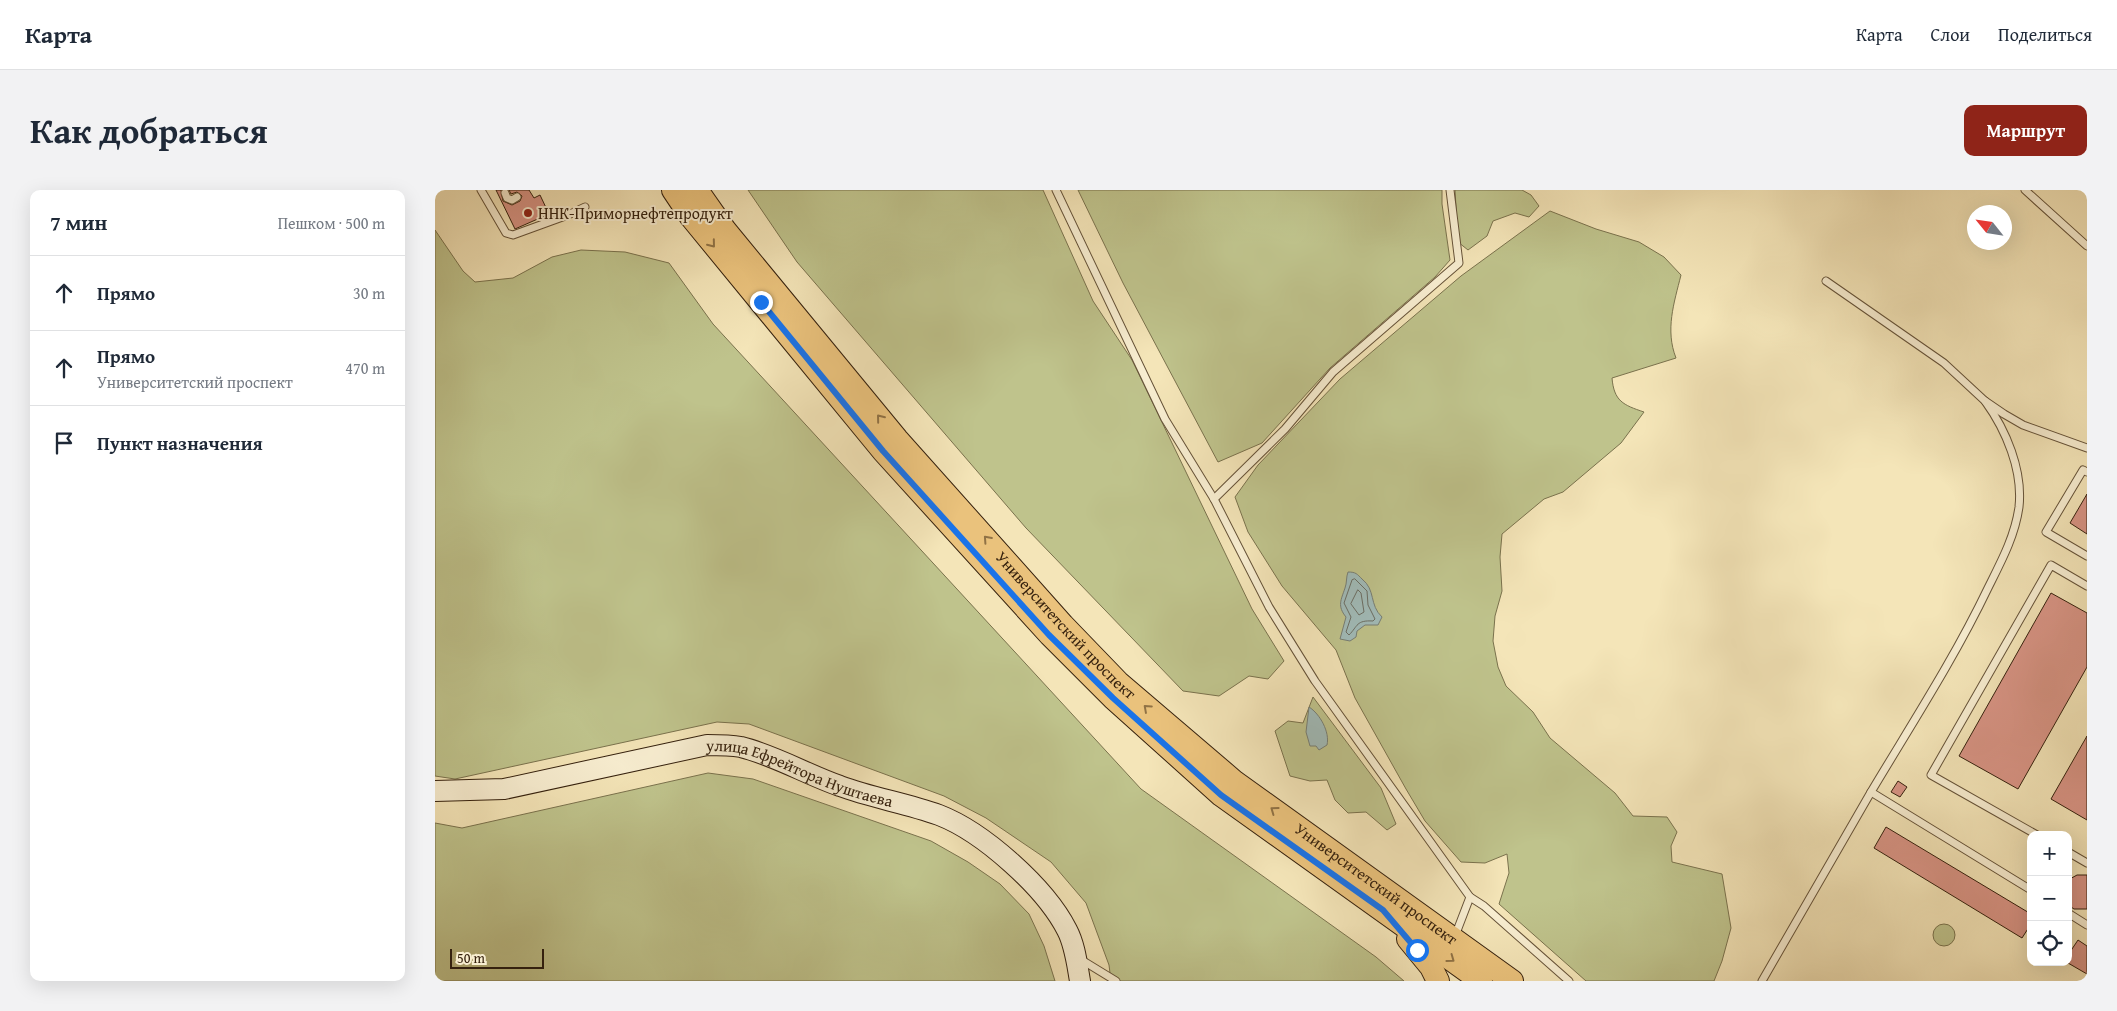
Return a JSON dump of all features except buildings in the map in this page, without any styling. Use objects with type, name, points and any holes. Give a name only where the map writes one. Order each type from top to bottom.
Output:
[{"type":"main road","name":"Университетский проспект","points":[[673,190],[691,217],[890,445],[1049,635],[1161,742],[1221,795],[1481,981]]},
{"type":"main road","name":"Университетский проспект","points":[[697,190],[725,230],[890,445],[1118,682],[1160,720],[1235,782],[1512,981]]},
{"type":"main road","name":"улица Ефрейтора Нуштаева","points":[[435,791],[504,789],[707,745],[742,747],[857,793],[911,805],[941,816],[982,839],[1013,864],[1055,910],[1068,931],[1076,956],[1079,981]]},
{"type":"main road","points":[[1383,910],[1431,967],[1438,981]]},
{"type":"lane","points":[[481,190],[506,233],[513,235],[568,215],[585,206]]},
{"type":"lane","points":[[1056,190],[1165,419],[1214,499],[1269,607],[1315,682],[1470,897],[1484,906],[1569,981]]},
{"type":"lane","points":[[1214,499],[1285,430],[1333,372],[1459,264],[1450,190]]},
{"type":"lane","points":[[2025,190],[2087,246]]},
{"type":"lane","points":[[505,193],[507,198],[512,200],[517,197]]},
{"type":"lane","points":[[1762,981],[1871,792],[1955,654],[2012,537],[2019,506],[2017,478],[2005,434],[1998,418],[1985,401],[1944,363],[1826,281]]},
{"type":"lane","points":[[1985,401],[2023,425],[2087,448]]},
{"type":"lane","points":[[2087,472],[2083,470],[2046,532],[2087,556]]},
{"type":"lane","points":[[2030,831],[1931,775],[2051,565],[2087,586]]},
{"type":"lane","points":[[1871,792],[2027,888]]},
{"type":"lane","points":[[2072,854],[2087,863]]},
{"type":"lane","points":[[1454,940],[1470,897]]},
{"type":"lane","points":[[2072,915],[2087,924]]},
{"type":"lane","points":[[1076,956],[1116,981]]},
{"type":"green space","points":[[748,190],[1043,190],[1093,301],[1132,360],[1252,609],[1284,661],[1268,679],[1249,676],[1219,696],[1183,691],[1026,528],[797,262]]},
{"type":"green space","points":[[1078,190],[1442,190],[1442,204],[1450,260],[1435,277],[1330,368],[1262,443],[1218,462],[1123,283]]},
{"type":"green space","points":[[1455,190],[1522,190],[1531,195],[1539,206],[1529,217],[1515,213],[1493,221],[1487,236],[1468,250],[1458,242]]},
{"type":"green space","points":[[1550,211],[1596,229],[1639,242],[1664,257],[1681,275],[1673,306],[1671,327],[1671,337],[1676,358],[1612,378],[1617,397],[1630,407],[1644,412],[1621,443],[1563,492],[1544,499],[1502,534],[1500,557],[1502,591],[1495,616],[1493,641],[1498,667],[1506,686],[1533,712],[1550,738],[1615,793],[1633,816],[1667,817],[1677,832],[1671,846],[1672,862],[1722,874],[1731,928],[1722,961],[1714,981],[1586,981],[1499,904],[1509,873],[1507,854],[1485,863],[1461,862],[1425,821],[1355,698],[1336,650],[1282,586],[1248,532],[1235,497],[1258,465],[1340,379],[1461,276]]},
{"type":"green space","points":[[435,230],[463,271],[475,282],[513,278],[552,257],[581,250],[625,252],[669,263],[713,324],[1141,789],[1376,957],[1404,981],[1111,981],[1109,965],[1086,903],[1051,862],[986,818],[944,796],[749,724],[717,722],[455,779],[435,776]]},
{"type":"green space","points":[[1313,697],[1381,788],[1396,824],[1387,830],[1366,812],[1348,813],[1335,800],[1327,780],[1310,781],[1290,776],[1275,731],[1288,721],[1303,723]]},
{"type":"green space","points":[[708,773],[753,779],[931,841],[968,862],[1000,884],[1029,914],[1044,946],[1055,981],[435,981],[435,823],[462,828]]},
{"type":"green space","points":[[1944,924],[1952,927],[1955,935],[1952,943],[1944,946],[1936,943],[1933,935],[1936,927]]},
{"type":"water","points":[[1348,572],[1353,572],[1366,583],[1375,608],[1382,617],[1378,625],[1365,625],[1357,631],[1356,637],[1350,641],[1340,639],[1346,617],[1341,610],[1341,603]]},
{"type":"water","points":[[1309,707],[1326,729],[1327,745],[1319,750],[1316,746],[1310,746],[1306,732]]},
{"type":"place","name":"ННК-Приморнефтепродукт","points":[[528,213]]},
{"type":"route","points":[[761,302],[883,451],[1049,635],[1113,698],[1221,795],[1383,910],[1417,950]]}]
